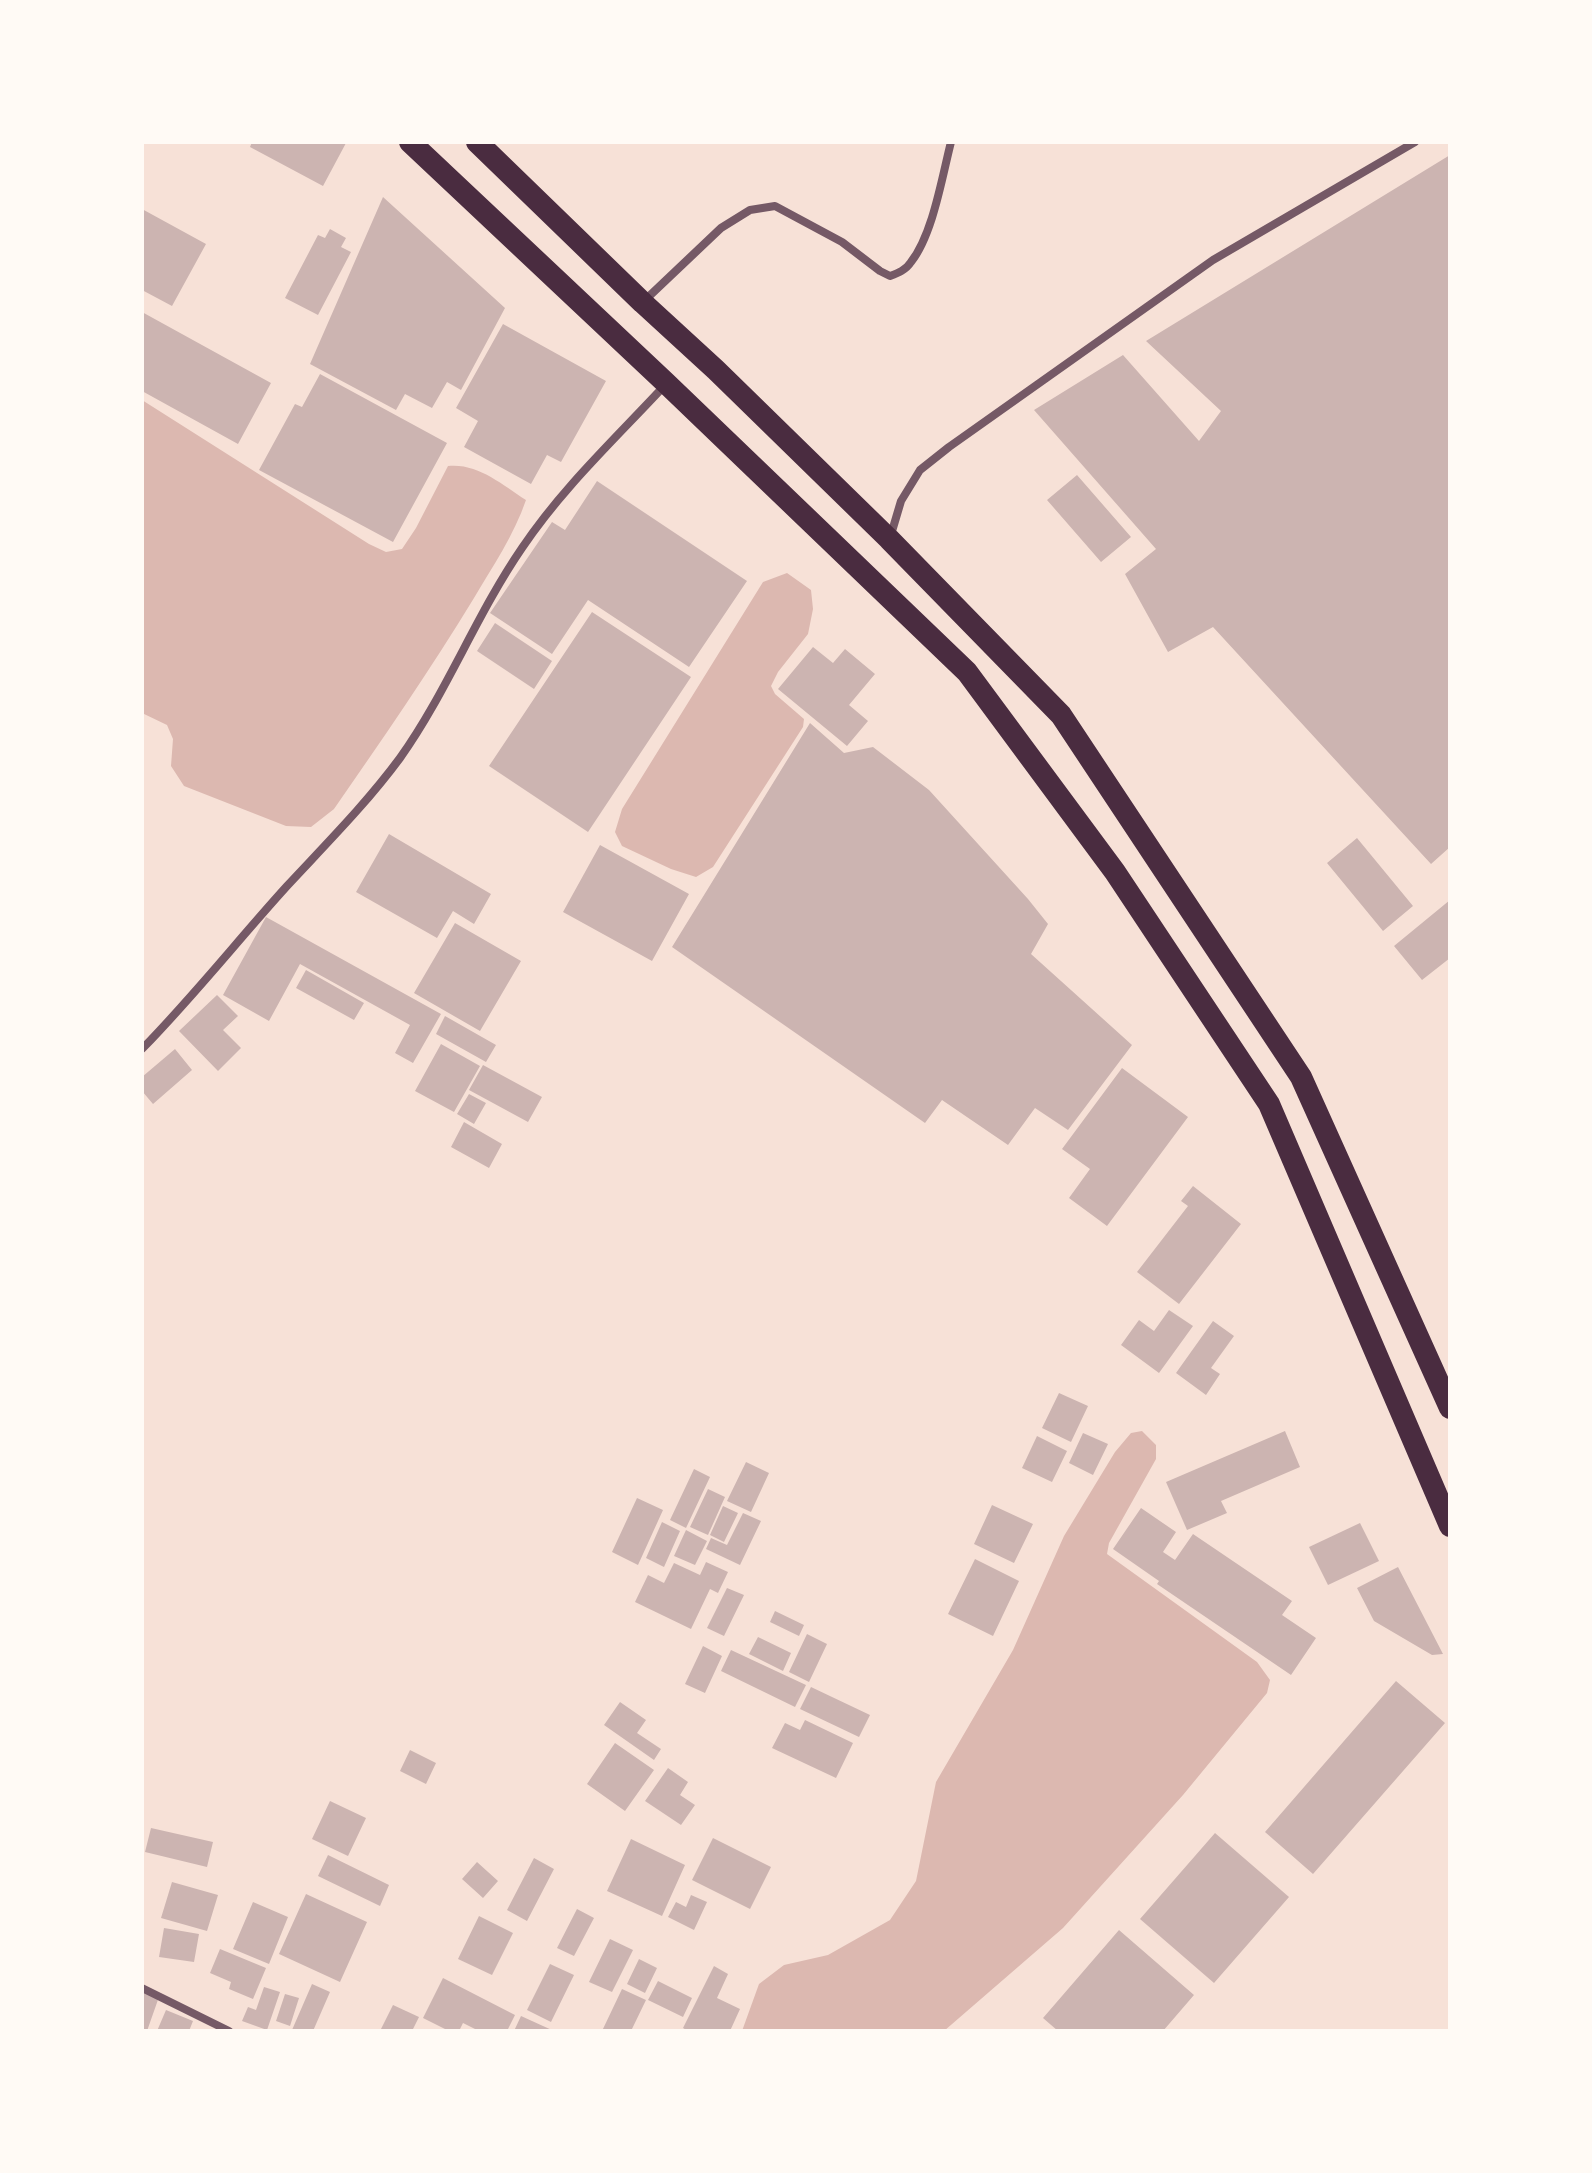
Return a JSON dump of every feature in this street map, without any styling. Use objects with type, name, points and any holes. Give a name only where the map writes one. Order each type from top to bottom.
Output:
[{"type":"highway","points":[[410,142],[967,672],[1115,872],[1269,1104],[1450,1526]]},
{"type":"highway","points":[[477,142],[889,539],[1061,715],[1301,1077],[1450,1408]]},
{"type":"street","points":[[643,303],[721,228],[750,210],[775,206],[842,242],[880,271],[890,276],[900,272],[911,262],[932,217],[951,142]]},
{"type":"street","points":[[889,539],[901,501],[920,470],[949,447],[1213,260],[1415,142]]},
{"type":"street","points":[[142,1049],[365,802],[391,769],[427,715],[489,600],[522,547],[595,457],[666,383]]},
{"type":"street","points":[[142,1988],[229,2031]]},
{"type":"shaded area","points":[[142,400],[386,552],[402,549],[448,466],[479,471],[526,500],[503,550],[423,678],[334,809],[311,827],[286,826],[184,786],[171,766],[173,739],[167,725],[142,713]]},
{"type":"shaded area","points":[[787,573],[811,590],[813,609],[808,634],[778,672],[771,686],[775,694],[804,719],[803,727],[713,867],[696,877],[622,846],[615,832],[622,809],[763,582]]},
{"type":"shaded area","points":[[1142,1431],[1156,1445],[1156,1459],[1109,1543],[1107,1554],[1257,1662],[1270,1680],[1267,1693],[1183,1795],[1063,1928],[944,2031],[742,2031],[759,1984],[784,1965],[828,1955],[890,1920],[916,1881],[936,1782],[1013,1650],[1064,1536],[1115,1452],[1131,1433]]},
{"type":"building","points":[[252,142],[346,143],[323,186],[250,147]]},
{"type":"building","points":[[1450,155],[1450,847],[1431,864],[1213,627],[1168,652],[1125,574],[1156,549],[1034,410],[1123,355],[1199,441],[1221,411],[1146,341]]},
{"type":"building","points":[[383,197],[505,308],[461,390],[447,382],[432,408],[405,394],[396,410],[310,364]]},
{"type":"building","points":[[142,209],[206,244],[172,306],[142,290]]},
{"type":"building","points":[[330,229],[346,238],[341,247],[351,252],[318,315],[285,298],[318,235],[325,238]]},
{"type":"building","points":[[142,312],[271,383],[238,444],[142,391]]},
{"type":"building","points":[[503,324],[606,381],[561,462],[547,455],[531,484],[464,447],[478,421],[456,408]]},
{"type":"building","points":[[320,374],[447,443],[393,542],[259,470],[295,404],[302,407]]},
{"type":"building","points":[[1077,475],[1131,537],[1101,562],[1047,500]]},
{"type":"building","points":[[597,481],[747,581],[689,667],[588,600],[552,654],[490,613],[552,522],[565,530]]},
{"type":"building","points":[[592,612],[691,677],[588,832],[489,766]]},
{"type":"building","points":[[495,623],[552,661],[534,689],[477,651]]},
{"type":"building","points":[[813,647],[833,663],[845,649],[875,674],[849,705],[868,721],[847,746],[778,689]]},
{"type":"building","points":[[810,723],[844,753],[873,747],[929,790],[1048,924],[1031,954],[1132,1045],[1068,1130],[1035,1108],[1008,1145],[942,1100],[925,1123],[672,947]]},
{"type":"building","points":[[389,834],[491,894],[474,924],[453,911],[437,938],[356,892]]},
{"type":"building","points":[[1357,838],[1413,906],[1383,931],[1327,863]]},
{"type":"building","points":[[600,845],[689,894],[652,961],[563,912]]},
{"type":"building","points":[[1450,900],[1450,958],[1422,980],[1394,946]]},
{"type":"building","points":[[266,917],[441,1014],[413,1063],[395,1053],[410,1025],[300,964],[269,1021],[223,995]]},
{"type":"building","points":[[455,923],[521,961],[480,1031],[414,993]]},
{"type":"building","points":[[306,970],[364,1003],[354,1020],[296,988]]},
{"type":"building","points":[[217,995],[238,1016],[223,1030],[241,1048],[218,1071],[179,1031]]},
{"type":"building","points":[[445,1016],[496,1045],[486,1062],[436,1034]]},
{"type":"building","points":[[441,1044],[480,1066],[454,1112],[415,1091]]},
{"type":"building","points":[[175,1049],[192,1070],[153,1104],[142,1091],[142,1077]]},
{"type":"building","points":[[483,1065],[542,1097],[528,1122],[469,1090]]},
{"type":"building","points":[[1122,1068],[1188,1117],[1107,1226],[1069,1198],[1090,1169],[1062,1149]]},
{"type":"building","points":[[469,1094],[486,1103],[474,1124],[457,1114]]},
{"type":"building","points":[[464,1122],[502,1144],[489,1168],[451,1147]]},
{"type":"building","points":[[1193,1186],[1241,1224],[1179,1304],[1137,1272],[1188,1206],[1181,1201]]},
{"type":"building","points":[[1169,1310],[1193,1326],[1159,1373],[1121,1345],[1139,1320],[1154,1331]]},
{"type":"building","points":[[1213,1321],[1234,1336],[1211,1368],[1220,1374],[1206,1395],[1176,1373]]},
{"type":"building","points":[[1059,1393],[1088,1406],[1071,1442],[1042,1428]]},
{"type":"building","points":[[1285,1431],[1300,1467],[1221,1501],[1227,1513],[1187,1530],[1166,1482]]},
{"type":"building","points":[[1083,1433],[1108,1444],[1093,1475],[1069,1463]]},
{"type":"building","points":[[1037,1436],[1067,1451],[1052,1482],[1022,1468]]},
{"type":"building","points":[[746,1462],[769,1473],[751,1512],[727,1501]]},
{"type":"building","points":[[694,1469],[710,1477],[686,1528],[670,1520]]},
{"type":"building","points":[[708,1489],[725,1497],[708,1535],[690,1527]]},
{"type":"building","points":[[637,1498],[663,1510],[638,1565],[612,1552]]},
{"type":"building","points":[[992,1505],[1033,1524],[1014,1563],[974,1544]]},
{"type":"building","points":[[723,1506],[738,1513],[724,1542],[710,1535]]},
{"type":"building","points":[[1141,1508],[1176,1532],[1163,1552],[1175,1560],[1193,1534],[1292,1601],[1282,1615],[1316,1638],[1291,1675],[1157,1584],[1159,1581],[1113,1549]]},
{"type":"building","points":[[743,1513],[761,1521],[740,1565],[706,1549],[711,1538],[727,1545]]},
{"type":"building","points":[[662,1522],[680,1531],[664,1567],[646,1558]]},
{"type":"building","points":[[1360,1523],[1379,1561],[1328,1585],[1309,1547]]},
{"type":"building","points":[[686,1530],[707,1541],[695,1565],[674,1556]]},
{"type":"building","points":[[975,1559],[1019,1581],[993,1636],[948,1614]]},
{"type":"building","points":[[706,1562],[728,1572],[718,1593],[710,1589],[691,1629],[635,1602],[648,1575],[664,1583],[674,1563],[700,1575]]},
{"type":"building","points":[[1398,1567],[1443,1654],[1432,1655],[1374,1621],[1357,1588]]},
{"type":"building","points":[[727,1588],[744,1595],[724,1636],[707,1628]]},
{"type":"building","points":[[775,1611],[804,1625],[799,1636],[770,1622]]},
{"type":"building","points":[[807,1634],[827,1644],[809,1682],[789,1672]]},
{"type":"building","points":[[758,1637],[791,1653],[783,1671],[749,1654]]},
{"type":"building","points":[[703,1646],[722,1656],[705,1693],[685,1684]]},
{"type":"building","points":[[731,1650],[806,1685],[795,1707],[721,1671]]},
{"type":"building","points":[[1396,1681],[1445,1723],[1313,1874],[1265,1832]]},
{"type":"building","points":[[811,1687],[870,1715],[859,1737],[800,1709]]},
{"type":"building","points":[[620,1702],[646,1720],[637,1733],[661,1749],[654,1760],[604,1725]]},
{"type":"building","points":[[805,1720],[853,1743],[836,1778],[772,1748],[785,1723],[800,1730]]},
{"type":"building","points":[[615,1743],[654,1770],[625,1811],[587,1784]]},
{"type":"building","points":[[410,1750],[436,1763],[426,1784],[400,1771]]},
{"type":"building","points":[[668,1768],[688,1782],[680,1795],[695,1805],[681,1825],[645,1801]]},
{"type":"building","points":[[330,1801],[366,1818],[348,1856],[312,1839]]},
{"type":"building","points":[[151,1828],[213,1842],[207,1867],[145,1852]]},
{"type":"building","points":[[1215,1833],[1289,1897],[1214,1983],[1140,1919]]},
{"type":"building","points":[[713,1838],[771,1867],[750,1909],[692,1880]]},
{"type":"building","points":[[631,1839],[685,1865],[662,1916],[607,1891]]},
{"type":"building","points":[[328,1855],[389,1885],[380,1906],[318,1876]]},
{"type":"building","points":[[534,1858],[554,1869],[527,1921],[507,1910]]},
{"type":"building","points":[[477,1862],[498,1881],[483,1898],[462,1879]]},
{"type":"building","points":[[172,1882],[218,1895],[207,1931],[161,1918]]},
{"type":"building","points":[[306,1894],[367,1922],[340,1982],[279,1954]]},
{"type":"building","points":[[691,1895],[707,1902],[694,1930],[668,1917],[676,1902],[686,1907]]},
{"type":"building","points":[[253,1902],[288,1917],[269,1964],[233,1949]]},
{"type":"building","points":[[577,1909],[594,1918],[574,1956],[557,1948]]},
{"type":"building","points":[[479,1916],[513,1933],[492,1975],[458,1959]]},
{"type":"building","points":[[164,1928],[199,1934],[194,1962],[159,1957]]},
{"type":"building","points":[[1119,1930],[1194,1995],[1163,2031],[1058,2031],[1043,2018]]},
{"type":"building","points":[[610,1939],[633,1950],[612,1992],[589,1982]]},
{"type":"building","points":[[220,1949],[266,1968],[253,1999],[229,1989],[231,1982],[210,1973]]},
{"type":"building","points":[[639,1959],[657,1968],[645,1993],[627,1984]]},
{"type":"building","points":[[550,1964],[574,1975],[551,2022],[527,2010]]},
{"type":"building","points":[[714,1966],[728,1974],[717,1998],[740,2009],[730,2031],[688,2031],[683,2028]]},
{"type":"building","points":[[443,1978],[515,2015],[507,2031],[479,2031],[463,2023],[459,2031],[449,2031],[423,2018]]},
{"type":"building","points":[[658,1981],[692,1998],[683,2017],[648,2000]]},
{"type":"building","points":[[312,1984],[330,1992],[313,2031],[294,2031],[292,2030]]},
{"type":"building","points":[[142,1987],[160,1994],[147,2031],[142,2031]]},
{"type":"building","points":[[264,1987],[280,1992],[267,2030],[242,2021],[248,2007],[256,2010]]},
{"type":"building","points":[[622,1989],[646,2000],[631,2031],[602,2031]]},
{"type":"building","points":[[285,1994],[299,1998],[290,2026],[276,2021]]},
{"type":"building","points":[[393,2005],[419,2017],[412,2031],[380,2031]]},
{"type":"building","points":[[166,2010],[193,2021],[189,2031],[157,2031]]},
{"type":"building","points":[[521,2016],[554,2031],[514,2031]]}]
